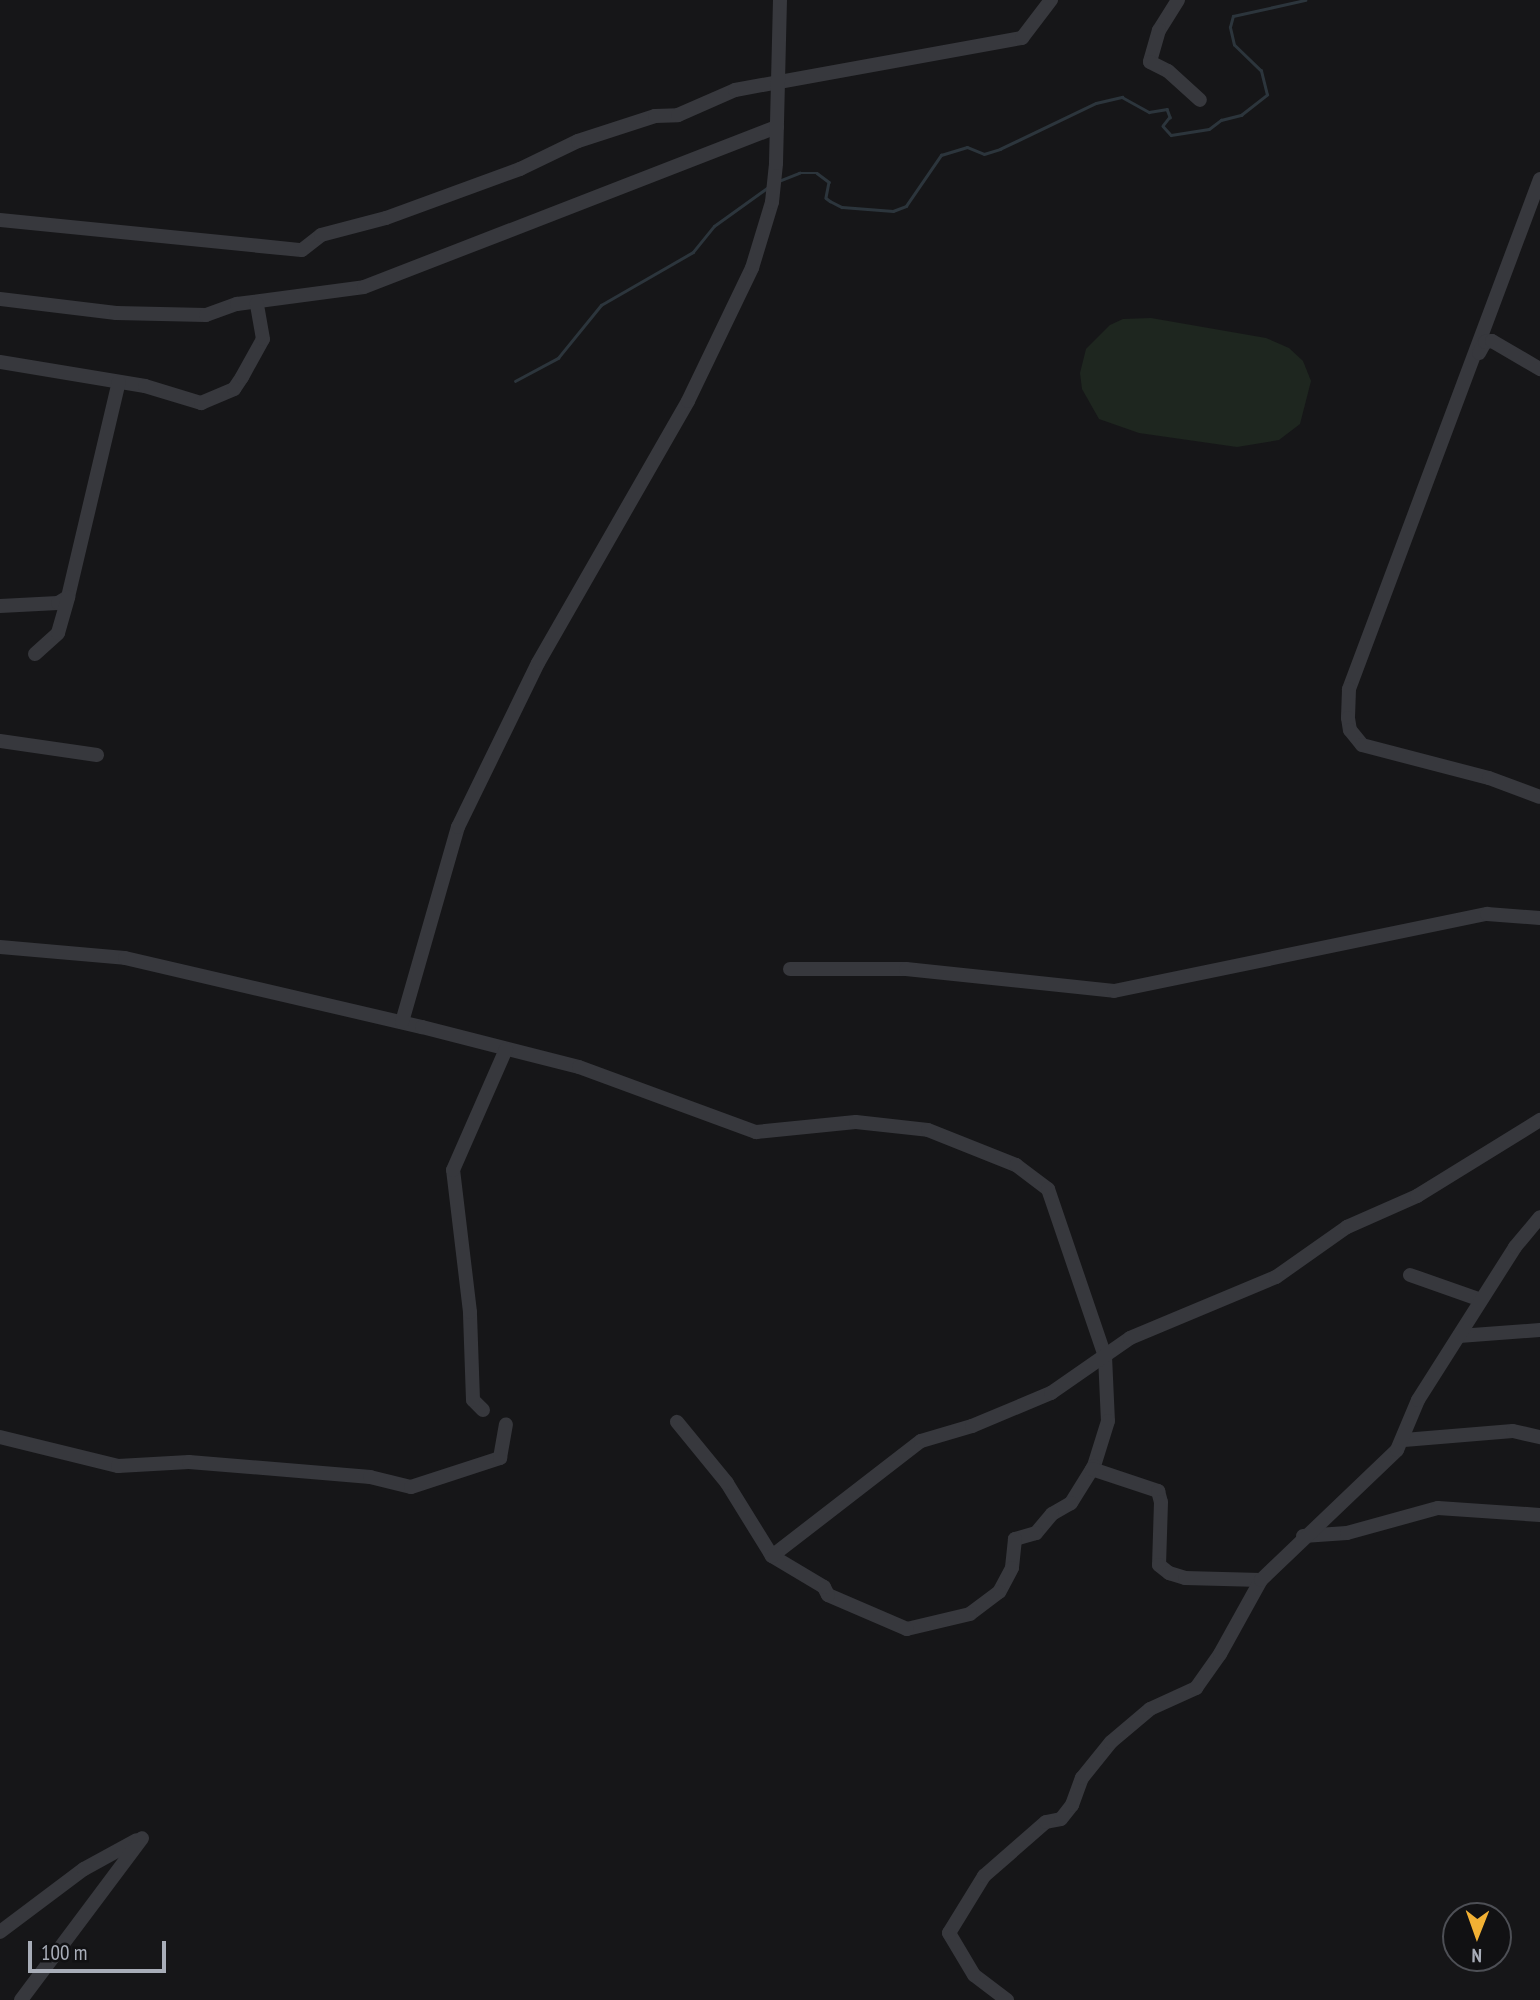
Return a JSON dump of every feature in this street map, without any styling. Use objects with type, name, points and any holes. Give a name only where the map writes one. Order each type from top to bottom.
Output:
[{"type":"street","points":[[402,1022],[458,827],[538,663],[688,401],[752,268],[772,192],[776,163],[780,0]]},
{"type":"street","points":[[0,220],[302,250],[321,235],[386,218],[520,169],[578,141],[655,116],[678,115],[735,90],[1022,38],[1051,0]]},
{"type":"street","points":[[1178,0],[1159,30],[1150,62],[1168,71],[1200,100]]},
{"type":"street","points":[[0,299],[158,314],[206,315],[237,304],[257,303],[327,289],[364,287],[777,127]]},
{"type":"street","points":[[1540,179],[1472,368],[1349,689],[1348,718],[1350,730],[1362,745],[1489,778],[1540,797]]},
{"type":"street","points":[[0,362],[119,382],[201,403],[223,396],[234,389],[263,339],[257,303]]},
{"type":"street","points":[[1472,368],[1485,342],[1492,341],[1540,369]]},
{"type":"street","points":[[35,654],[58,633],[119,382]]},
{"type":"street","points":[[0,606],[58,603],[68,597]]},
{"type":"street","points":[[0,741],[97,755]]},
{"type":"street","points":[[790,969],[906,969],[1114,991],[1487,914],[1540,918]]},
{"type":"street","points":[[0,947],[125,958],[402,1022],[579,1067],[756,1132],[856,1122],[929,1130],[1016,1165],[1048,1189],[1105,1356],[1108,1421],[1092,1469],[1067,1507],[1052,1514],[1036,1533],[1015,1539],[1012,1568],[995,1597],[970,1614],[927,1627],[907,1629],[828,1595],[824,1587],[772,1556],[726,1483],[677,1422]]},
{"type":"street","points":[[483,1410],[473,1399],[470,1312],[453,1170],[506,1049]]},
{"type":"street","points":[[772,1556],[921,1441],[972,1426],[1051,1393],[1155,1325],[1276,1277],[1347,1227],[1417,1196],[1540,1120]]},
{"type":"street","points":[[1007,2000],[969,1969],[950,1936],[950,1926],[993,1865],[1046,1822],[1061,1819],[1072,1805],[1082,1778],[1111,1742],[1143,1714],[1196,1688],[1220,1654],[1261,1580],[1404,1440],[1418,1400],[1481,1300],[1540,1217]]},
{"type":"street","points":[[1410,1275],[1481,1300]]},
{"type":"street","points":[[1458,1336],[1540,1330]]},
{"type":"street","points":[[0,1437],[118,1466],[189,1462],[370,1477],[411,1487],[500,1458],[506,1425]]},
{"type":"street","points":[[1404,1440],[1513,1431],[1540,1437]]},
{"type":"street","points":[[1092,1469],[1158,1491],[1161,1502],[1159,1565],[1169,1573],[1185,1578],[1261,1580]]},
{"type":"street","points":[[1303,1536],[1347,1533],[1438,1508],[1540,1515]]},
{"type":"street","points":[[0,1932],[84,1868],[142,1838],[21,2000]]},
{"type":"shaded area","points":[[1151,318],[1266,338],[1289,348],[1303,361],[1311,381],[1300,424],[1279,440],[1237,447],[1139,433],[1099,419],[1082,389],[1080,373],[1086,349],[1110,325],[1123,319]]},
{"type":"waterway","points":[[779,181],[799,173],[817,173],[829,182],[826,198],[830,201],[842,207],[893,211],[906,206],[941,155],[967,147],[984,154],[1000,149],[1096,103],[1122,97],[1149,112],[1167,109],[1170,117],[1163,126],[1171,135],[1209,129],[1221,120],[1241,115],[1267,95],[1261,71],[1234,45],[1230,27],[1233,16],[1305,0]]},
{"type":"waterway","points":[[515,381],[558,358],[601,305],[693,252],[714,226],[767,188]]}]
